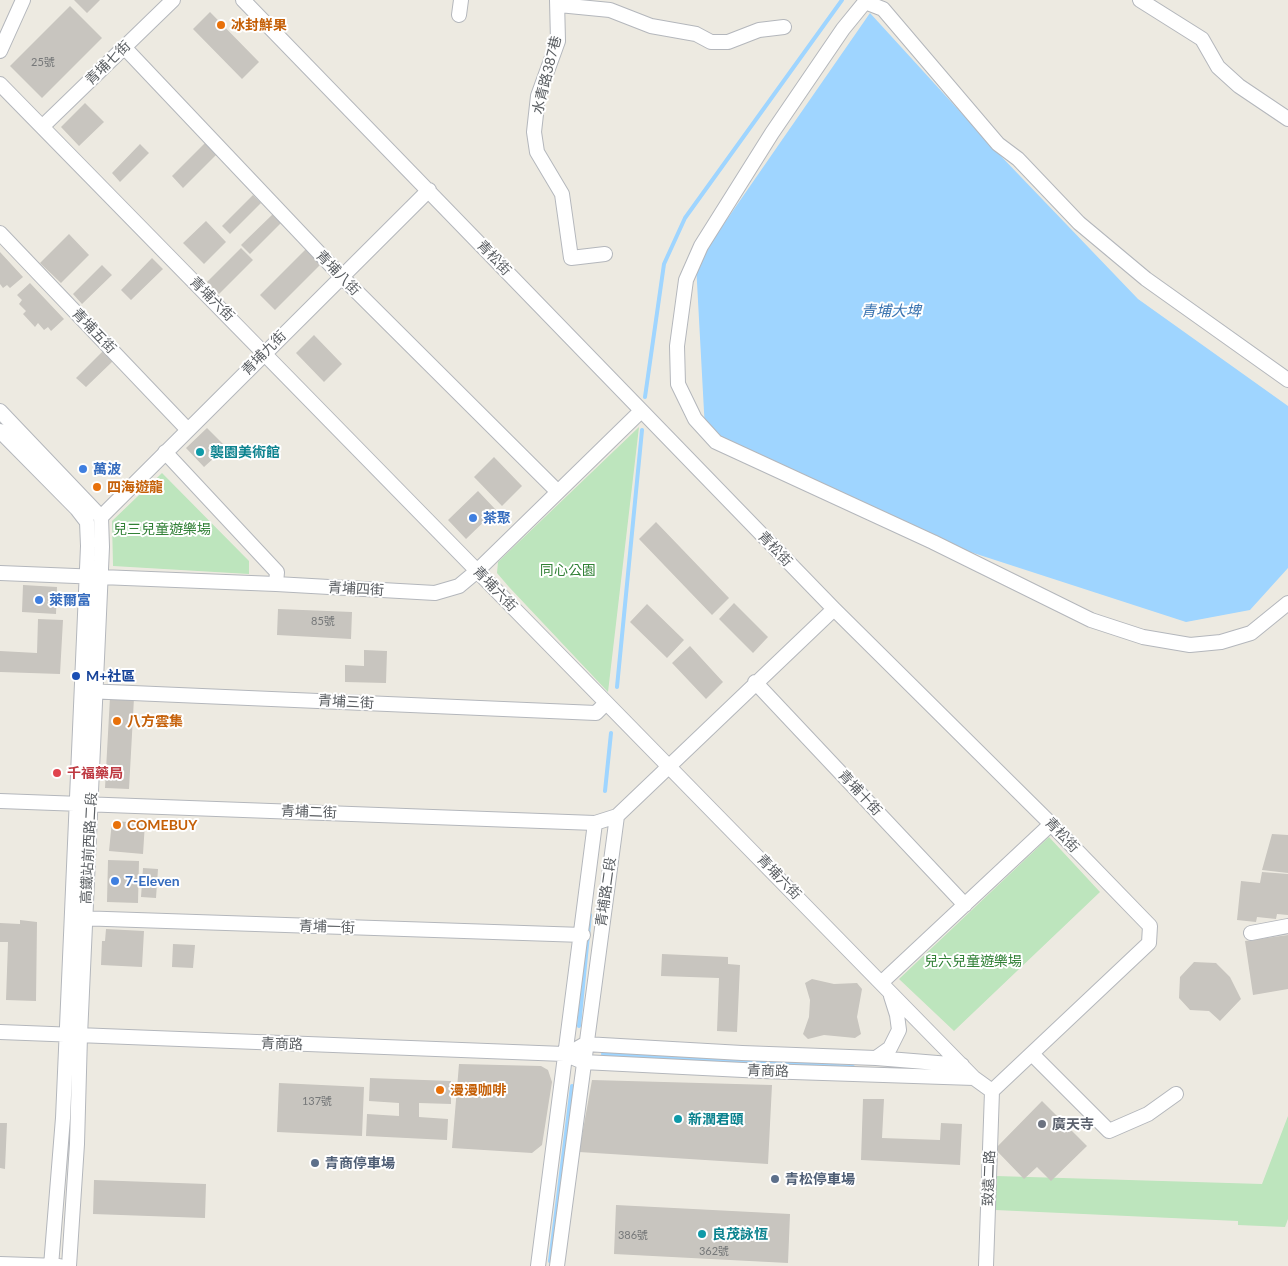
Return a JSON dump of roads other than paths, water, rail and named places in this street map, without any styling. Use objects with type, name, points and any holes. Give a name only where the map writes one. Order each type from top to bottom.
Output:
[{"type":"street","points":[[0,51],[23,0]]},
{"type":"street","name":"青埔七街","points":[[42,127],[173,0]]},
{"type":"street","name":"青松街","points":[[243,0],[834,609],[1051,824],[1150,926],[1149,943],[992,1091]]},
{"type":"street","points":[[459,15],[461,0]]},
{"type":"street","points":[[1140,0],[1202,39],[1218,67],[1239,86],[1287,115]]},
{"type":"street","points":[[558,2],[610,10],[651,26],[696,34],[711,42],[728,42],[760,30],[784,27]]},
{"type":"street","name":"水青路387巷","points":[[558,2],[558,41],[538,96],[534,132],[537,152],[562,194],[571,258],[605,254]]},
{"type":"street","points":[[1288,380],[1146,279],[1079,222],[1018,160],[998,144],[883,9],[865,2],[843,29],[772,133],[700,246],[686,280],[677,346],[678,384],[695,419],[716,442],[933,542],[1091,620],[1143,637],[1190,645],[1221,642],[1251,633],[1288,603]]},
{"type":"street","name":"青埔八街","points":[[124,47],[341,276],[558,492]]},
{"type":"street","name":"青埔六街","points":[[0,84],[266,353],[606,703],[670,765],[974,1078],[992,1091]]},
{"type":"street","name":"青埔九街","points":[[101,517],[429,190]]},
{"type":"street","name":"青埔五街","points":[[0,233],[187,430]]},
{"type":"street","points":[[0,411],[101,517]]},
{"type":"street","name":"青埔四街","points":[[0,573],[276,584],[434,593],[459,586],[477,571],[641,411]]},
{"type":"street","name":"高鐵站前西路二段","points":[[0,431],[77,509],[87,522],[94,577]]},
{"type":"street","points":[[165,452],[277,572],[276,584]]},
{"type":"street","name":"高鐵站前西路二段","points":[[56,1266],[73,1035],[94,577],[101,517]]},
{"type":"street","points":[[617,816],[755,682],[834,609]]},
{"type":"street","name":"青埔十街","points":[[755,682],[965,905]]},
{"type":"street","name":"青埔三街","points":[[88,691],[596,713],[606,703]]},
{"type":"street","name":"青埔二街","points":[[0,801],[595,823],[617,816]]},
{"type":"street","name":"青埔路二段","points":[[557,1266],[585,1044],[617,816]]},
{"type":"street","name":"青埔路二段","points":[[538,1266],[564,1054],[582,936],[595,823]]},
{"type":"street","points":[[876,1058],[890,1048],[899,1030],[895,1004],[885,987],[965,905],[1051,824]]},
{"type":"street","name":"青埔一街","points":[[78,918],[582,936]]},
{"type":"street","points":[[1251,933],[1288,926]]},
{"type":"street","name":"青商路","points":[[0,1032],[564,1054],[583,1062],[763,1071],[974,1078]]},
{"type":"street","name":"高鐵站前西路二段","points":[[69,1266],[77,1144],[73,1035]]},
{"type":"street","name":"青商路","points":[[564,1054],[585,1044],[876,1058],[962,1065]]},
{"type":"street","points":[[1032,1054],[1109,1132],[1148,1114],[1176,1094]]},
{"type":"street","name":"致遠二路","points":[[986,1266],[992,1091]]},
{"type":"street","points":[[0,1264],[56,1266]]},
{"type":"water","name":"青埔大埤","points":[[870,13],[997,152],[1138,299],[1288,406],[1288,568],[1250,610],[1186,622],[958,548],[705,430],[696,264]]},
{"type":"waterway","points":[[645,397],[664,264],[685,218],[842,0]]},
{"type":"waterway","points":[[617,687],[642,430]]},
{"type":"waterway","points":[[605,791],[611,733]]},
{"type":"waterway","points":[[579,1026],[590,915]]},
{"type":"waterway","points":[[603,1054],[853,1067]]},
{"type":"waterway","points":[[550,1261],[572,1086]]},
{"type":"place","name":"冰封鮮果","points":[[221,25]]},
{"type":"place","name":"襲園美術館","points":[[200,452]]},
{"type":"place","name":"萬波","points":[[83,469]]},
{"type":"place","name":"四海遊龍","points":[[97,487]]},
{"type":"place","name":"茶聚","points":[[473,518]]},
{"type":"place","name":"萊爾富","points":[[39,600]]},
{"type":"place","name":"M+社區","points":[[76,676]]},
{"type":"place","name":"八方雲集","points":[[117,721]]},
{"type":"place","name":"千福藥局","points":[[57,773]]},
{"type":"place","name":"COMEBUY","points":[[117,825]]},
{"type":"place","name":"7-Eleven","points":[[115,881]]},
{"type":"place","name":"漫漫咖啡","points":[[440,1090]]},
{"type":"place","name":"新潤君頤","points":[[678,1119]]},
{"type":"place","name":"廣天寺","points":[[1042,1124]]},
{"type":"place","name":"青商停車場","points":[[315,1163]]},
{"type":"place","name":"青松停車場","points":[[775,1179]]},
{"type":"place","name":"良茂詠恆","points":[[702,1234]]},
{"type":"park label","name":"兒三兒童遊樂場","points":[[162,529]]},
{"type":"park label","name":"同心公園","points":[[568,570]]},
{"type":"park label","name":"兒六兒童遊樂場","points":[[973,961]]}]
